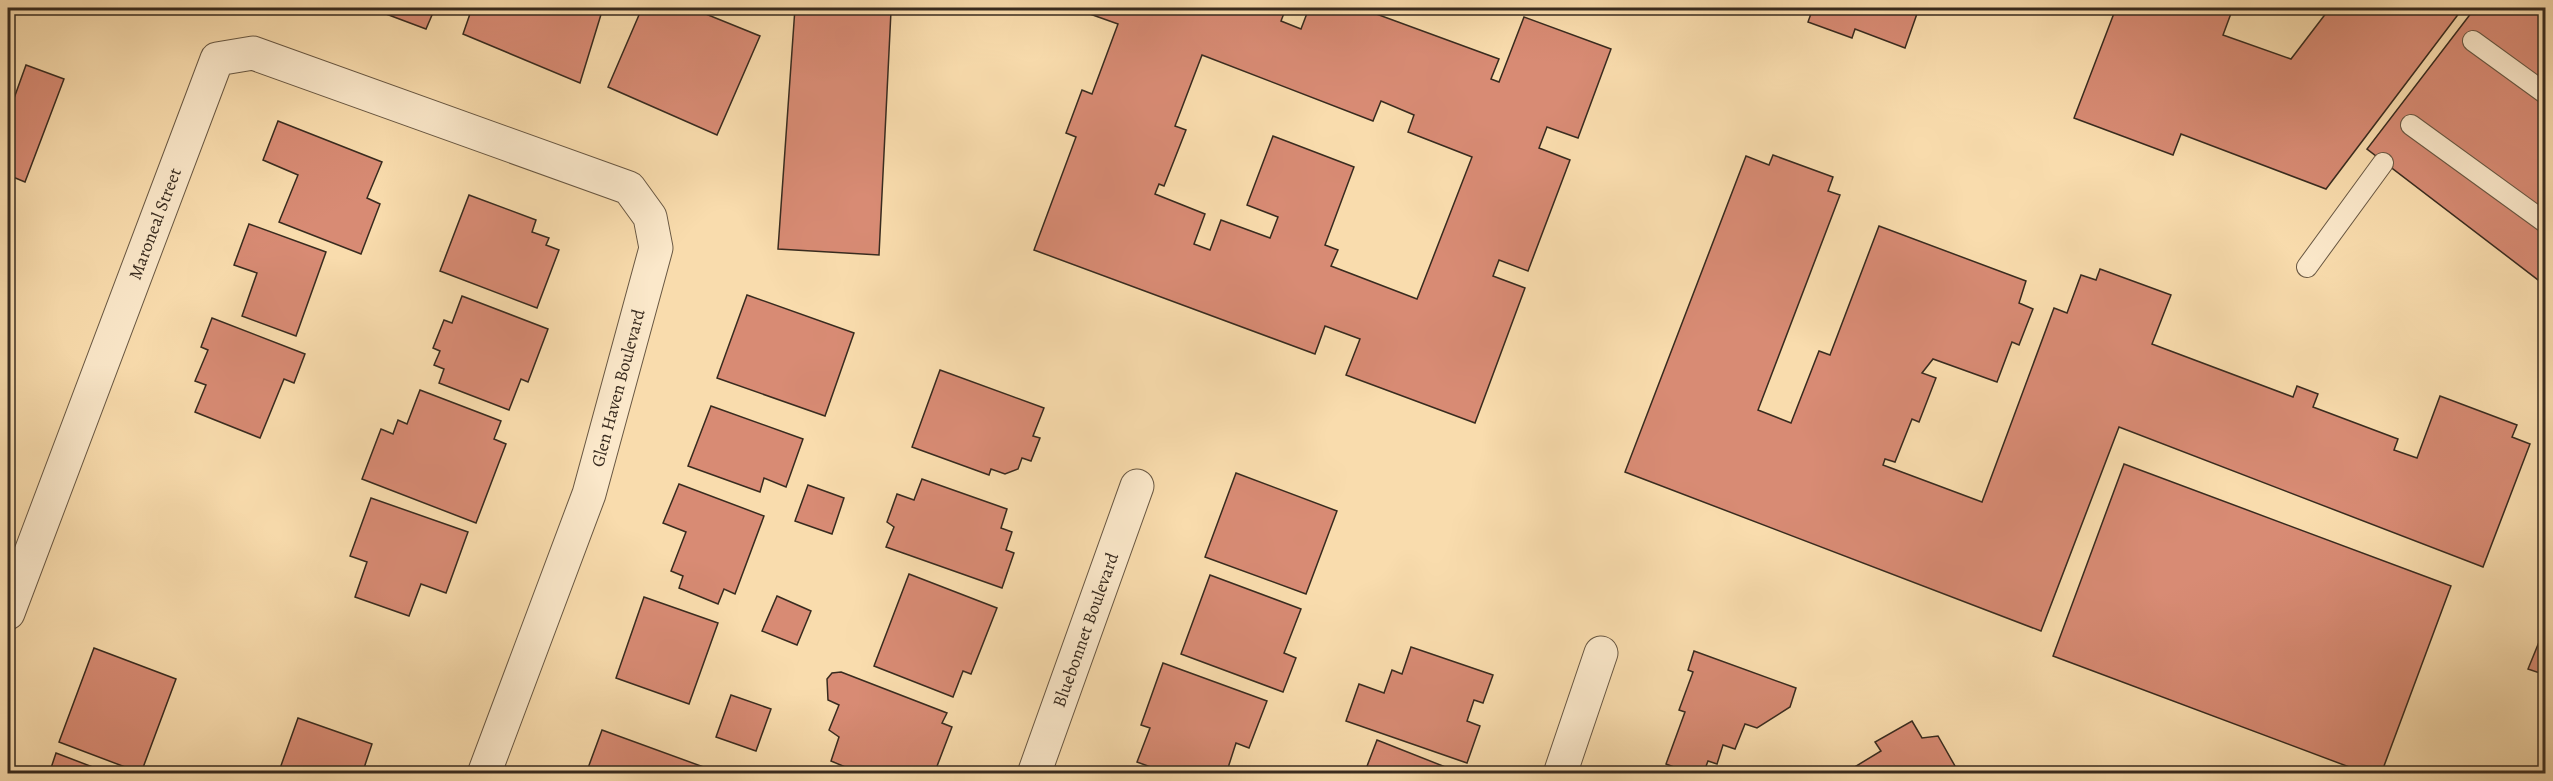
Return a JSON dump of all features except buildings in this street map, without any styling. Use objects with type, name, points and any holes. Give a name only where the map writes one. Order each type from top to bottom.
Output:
[{"type":"street","name":"Maroneal Street","points":[[8,613],[218,59],[253,53],[444,122]]},
{"type":"street","name":"Glen Haven Boulevard","points":[[444,122],[629,188],[650,217],[656,248],[589,494],[484,774]]},
{"type":"street","name":"Bluebonnet Boulevard","points":[[1034,774],[1137,486]]},
{"type":"street","points":[[1560,774],[1601,653]]},
{"type":"lane","points":[[2472,41],[2546,94]]},
{"type":"lane","points":[[2411,124],[2546,223]]},
{"type":"lane","points":[[2307,267],[2383,163]]}]
